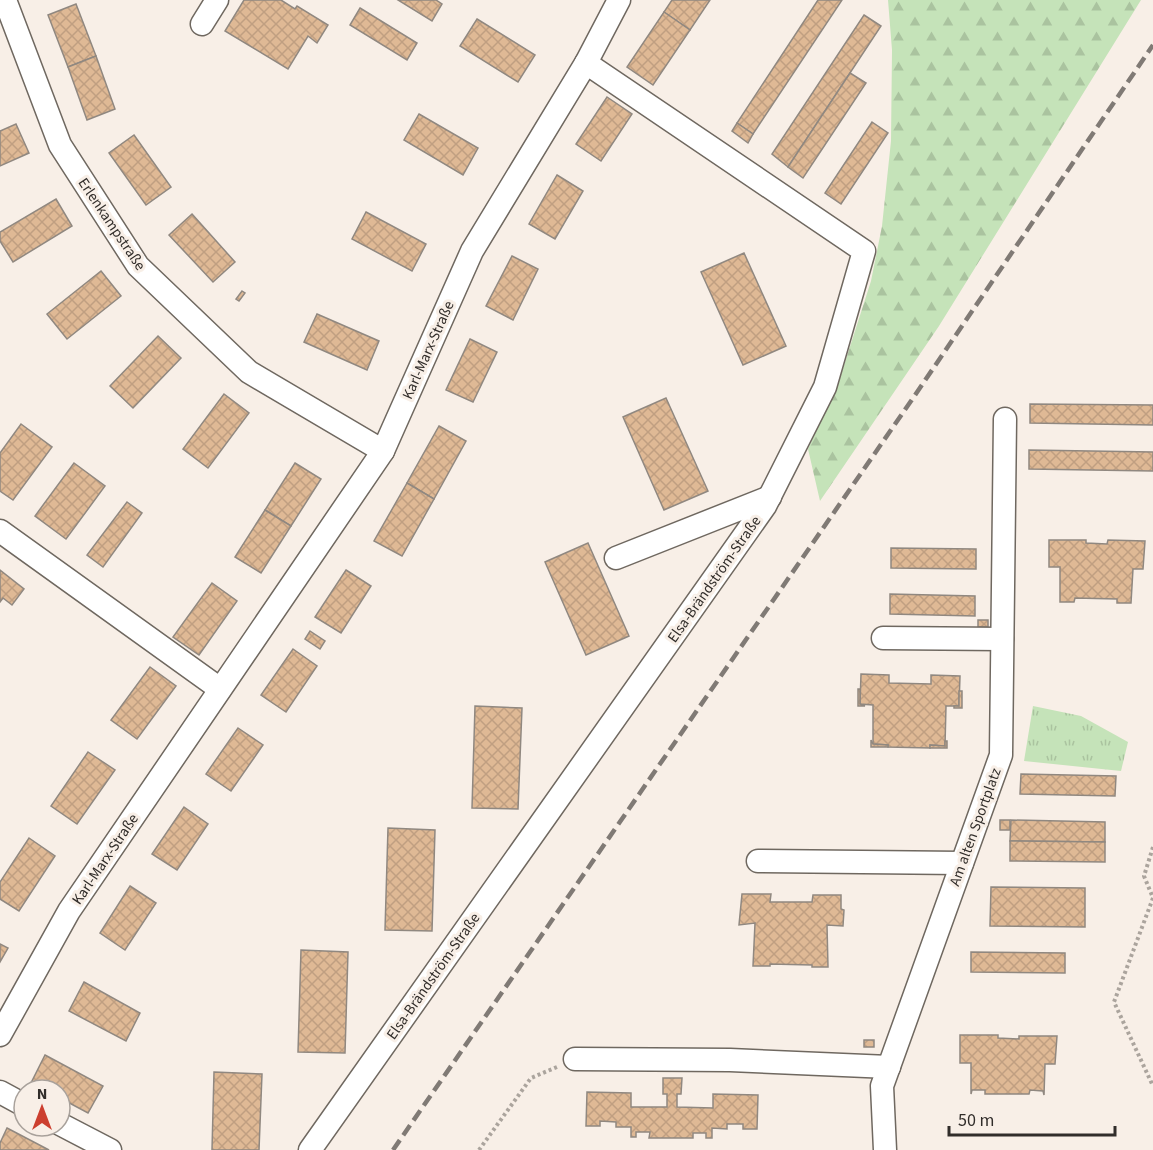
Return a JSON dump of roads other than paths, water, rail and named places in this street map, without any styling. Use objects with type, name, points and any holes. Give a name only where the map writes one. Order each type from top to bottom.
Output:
[{"type":"street","name":"Erlenkampstraße","points":[[5,0],[60,146],[138,266],[249,372],[383,451]]},
{"type":"street","points":[[202,24],[217,0]]},
{"type":"street","name":"Karl-Marx-Straße","points":[[0,1035],[69,911],[383,451],[472,250],[586,63],[619,0]]},
{"type":"street","name":"Elsa-Brändström-Straße","points":[[310,1150],[770,497],[825,387],[864,250],[586,63]]},
{"type":"street","name":"Am alten Sportplatz","points":[[885,1150],[882,1086],[1001,755],[1005,420]]},
{"type":"street","points":[[616,558],[770,497]]},
{"type":"street","points":[[0,531],[220,689]]},
{"type":"street","points":[[883,638],[1002,639]]},
{"type":"street","points":[[758,861],[962,863]]},
{"type":"street","points":[[574,1059],[730,1060],[889,1067]]},
{"type":"street","points":[[72,1130],[110,1150]]},
{"type":"railway","points":[[393,1150],[911,401],[1153,45]]}]
